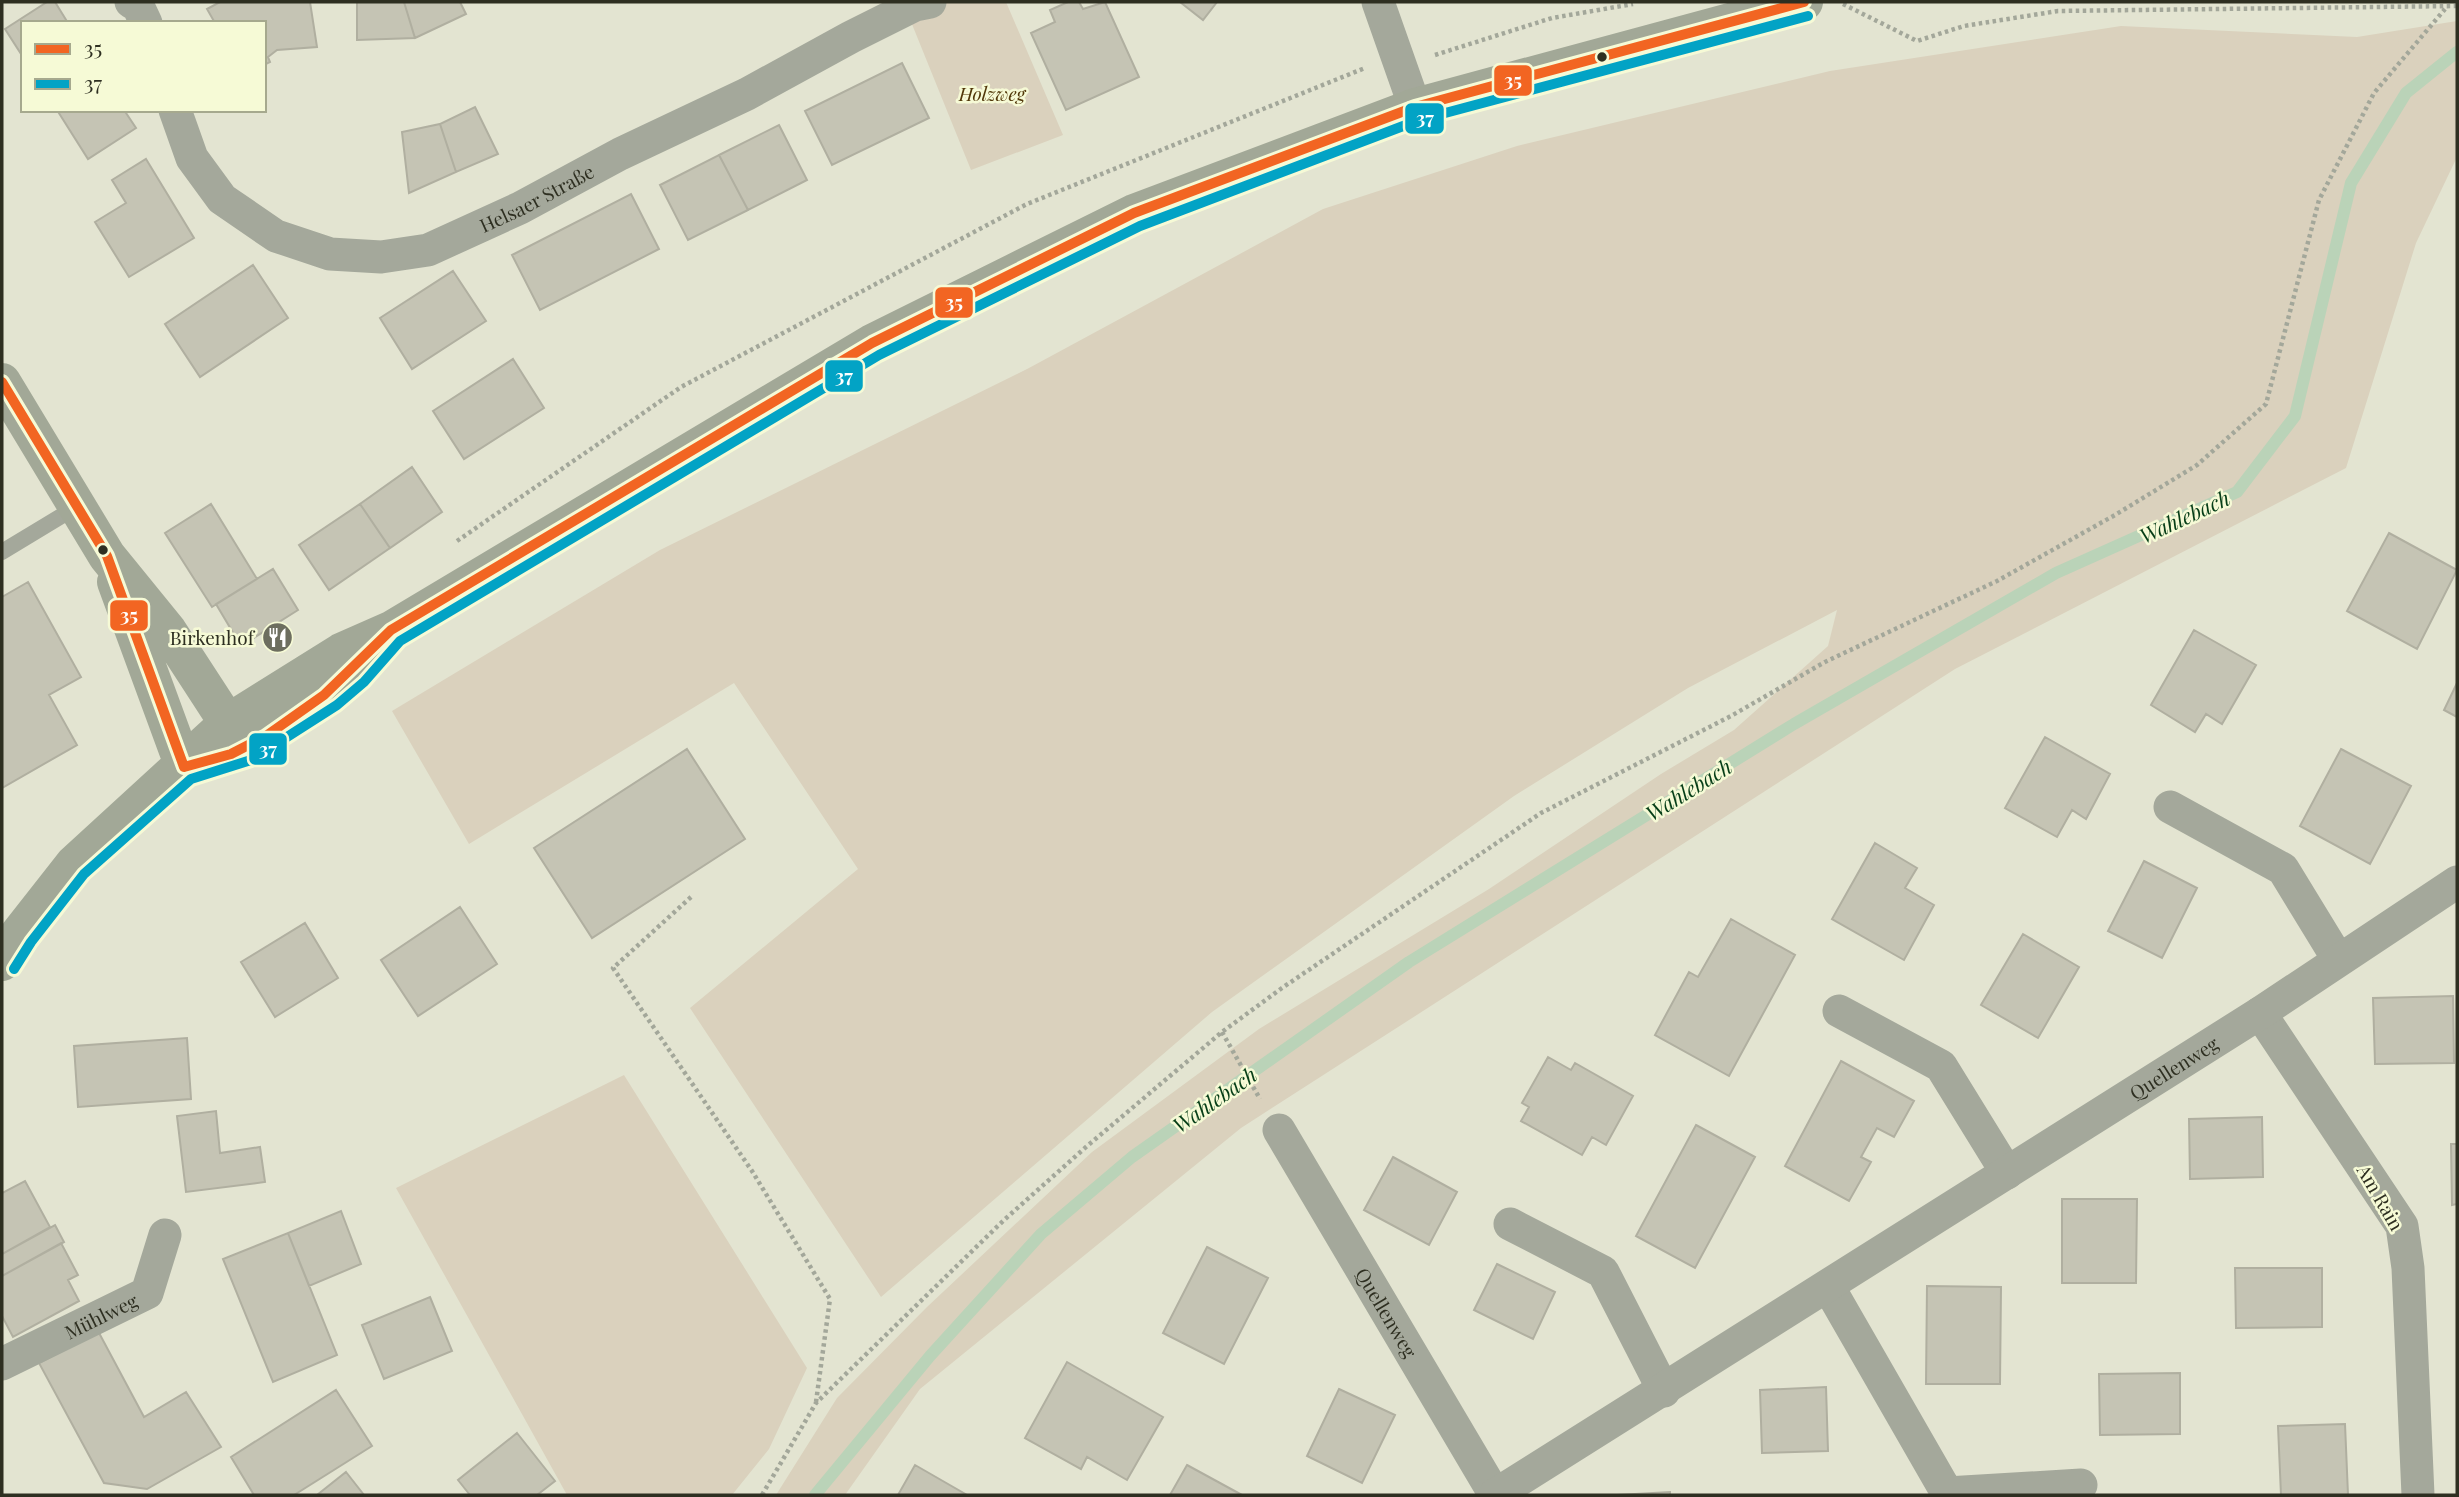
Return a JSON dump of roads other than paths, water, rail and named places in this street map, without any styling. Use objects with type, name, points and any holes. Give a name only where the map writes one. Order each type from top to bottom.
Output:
[{"type":"main road","points":[[7,943],[74,864],[184,767],[237,735],[341,652],[391,630],[872,344],[1134,213],[1415,107],[1804,2]]},
{"type":"main road","points":[[2,382],[107,556],[168,631],[237,735]]},
{"type":"main road","points":[[107,556],[184,767]]},
{"type":"street","name":"Helsaer Straße","points":[[176,112],[192,158],[222,199],[276,236],[330,254],[380,257],[416,252],[428,250],[520,208],[862,31],[915,5],[930,2]]},
{"type":"street","points":[[1378,2],[1415,107]]},
{"type":"street","points":[[2170,807],[2283,869],[2338,959]]},
{"type":"street","name":"Quellenweg","points":[[1279,1130],[1495,1495],[2260,1013],[2457,882]]},
{"type":"street","points":[[1839,1011],[1941,1066],[2007,1174]]},
{"type":"street","name":"Am Rain","points":[[2260,1013],[2402,1226],[2408,1259],[2418,1495]]},
{"type":"street","points":[[1510,1224],[1604,1272],[1664,1391]]},
{"type":"street","name":"Mühlweg","points":[[2,1364],[147,1293],[165,1236]]},
{"type":"street","points":[[1828,1286],[1947,1493],[2081,1485]]},
{"type":"lane","points":[[2,552],[78,506]]},
{"type":"waterway","name":"Wahlebach","points":[[815,1495],[930,1356],[1041,1234],[1132,1157],[1409,962],[1794,724],[2056,573],[2237,492],[2295,416],[2351,183],[2406,93],[2457,52]]},
{"type":"place","name":"Birkenhof","points":[[277,637]]},
{"type":"park label","name":"Holzweg","points":[[992,93]]}]
